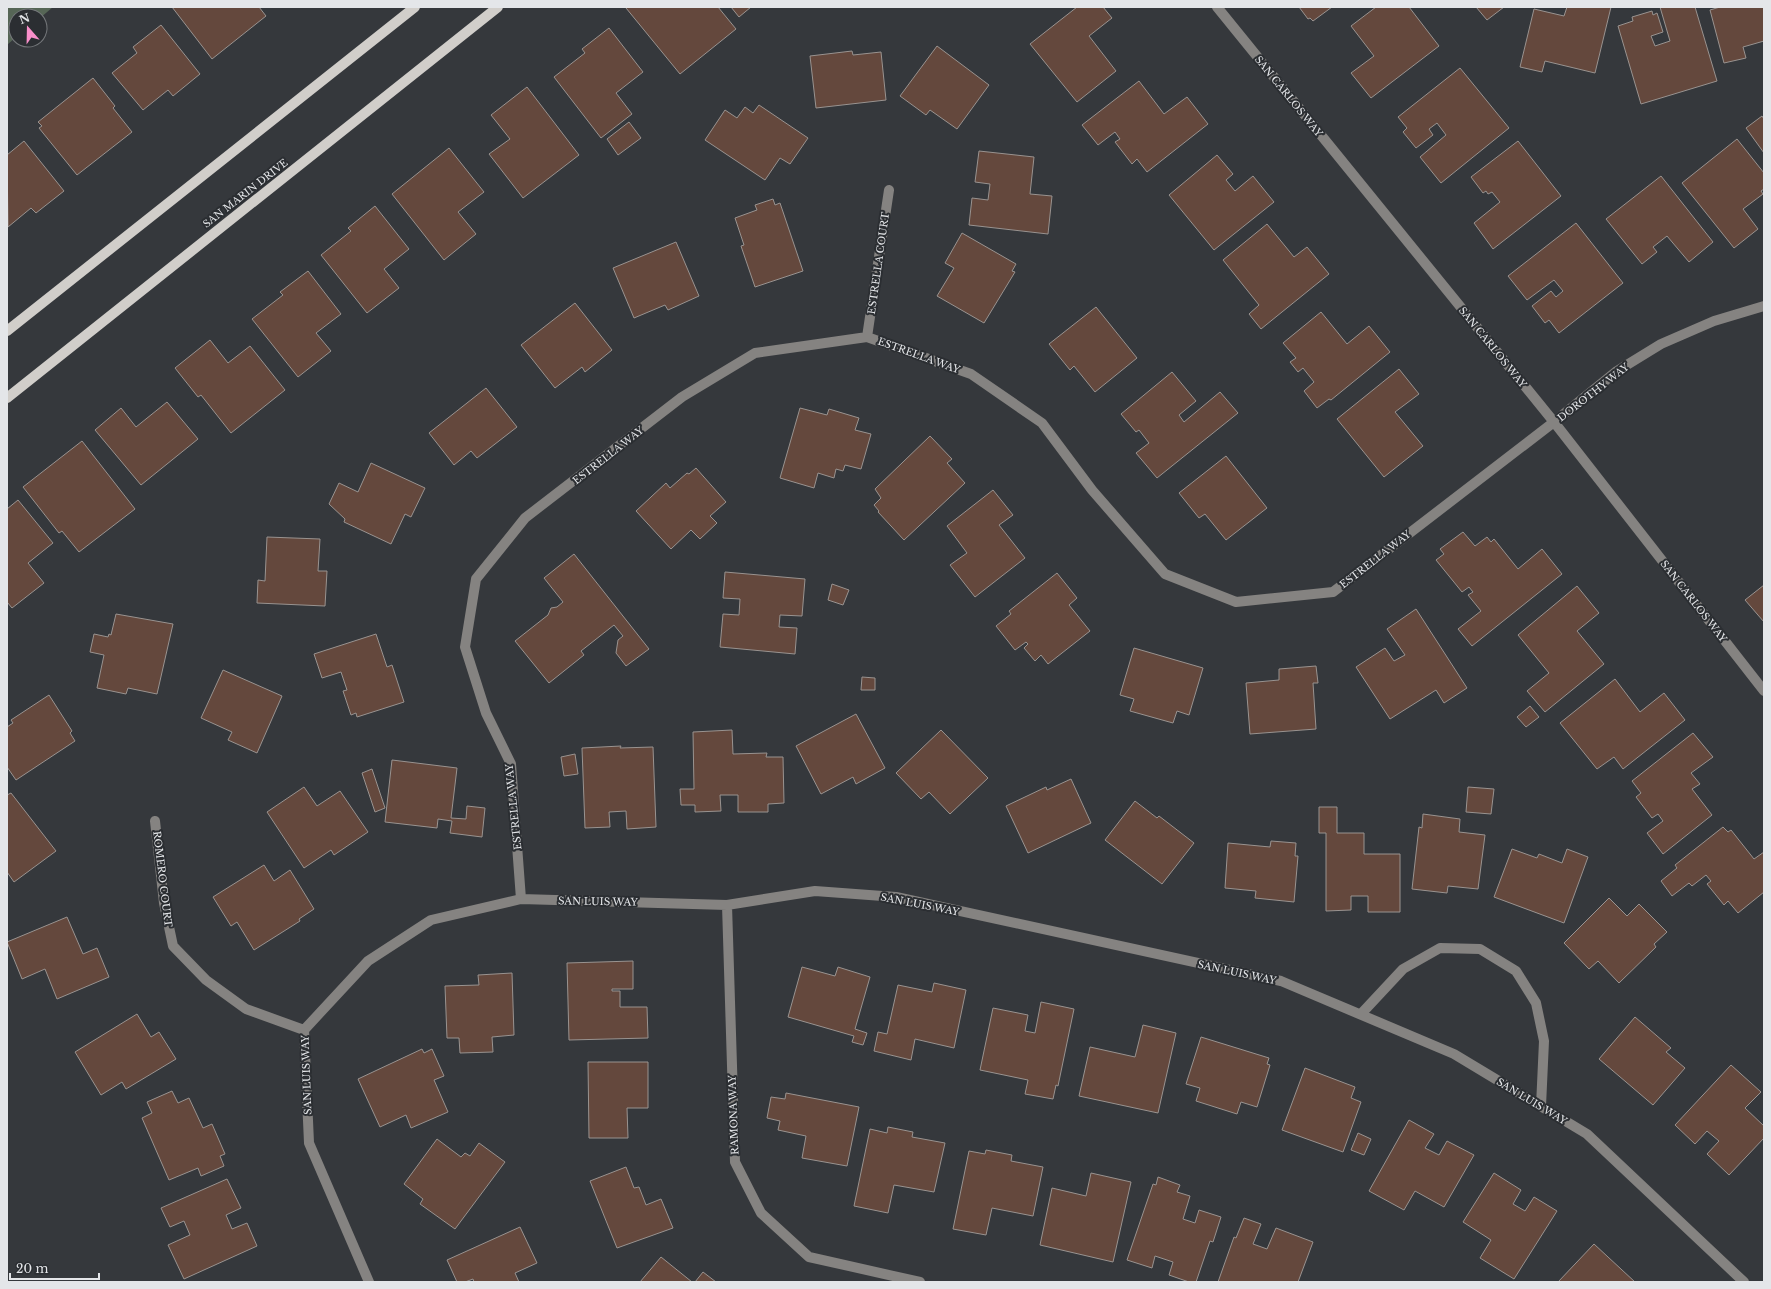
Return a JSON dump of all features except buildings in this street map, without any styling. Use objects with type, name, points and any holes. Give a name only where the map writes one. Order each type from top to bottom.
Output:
[{"type":"main road","points":[[7,331],[415,7]]},
{"type":"main road","name":"SAN MARIN DRIVE","points":[[7,398],[498,7]]},
{"type":"street","name":"SAN CARLOS WAY","points":[[1217,7],[1554,422],[1764,691]]},
{"type":"street","name":"ESTRELLA COURT","points":[[867,337],[889,190]]},
{"type":"street","name":"DOROTHY WAY","points":[[1554,422],[1617,370],[1661,344],[1714,321],[1764,306]]},
{"type":"street","name":"ESTRELLA WAY","points":[[521,899],[511,764],[486,713],[465,647],[476,579],[526,518],[682,397],[755,353],[867,337],[971,374],[1042,423],[1092,490],[1165,574],[1236,602],[1333,592],[1554,422]]},
{"type":"street","name":"ROMERO COURT","points":[[156,821],[164,903],[173,946],[206,980],[246,1009],[304,1030]]},
{"type":"street","name":"SAN LUIS WAY","points":[[369,1282],[309,1143],[304,1030],[368,961],[431,920],[521,899],[727,905],[815,891],[896,897],[1281,981],[1360,1014],[1454,1054],[1587,1134],[1744,1282]]},
{"type":"street","name":"RAMONA WAY","points":[[727,905],[735,1162],[757,1207],[761,1214],[808,1257],[920,1282]]},
{"type":"street","points":[[1360,1014],[1403,969],[1440,948],[1480,949],[1516,971],[1536,1004],[1544,1041],[1541,1106]]},
{"type":"green space","points":[[7,7],[53,7],[48,11],[48,8],[8,8],[7,45]]}]
